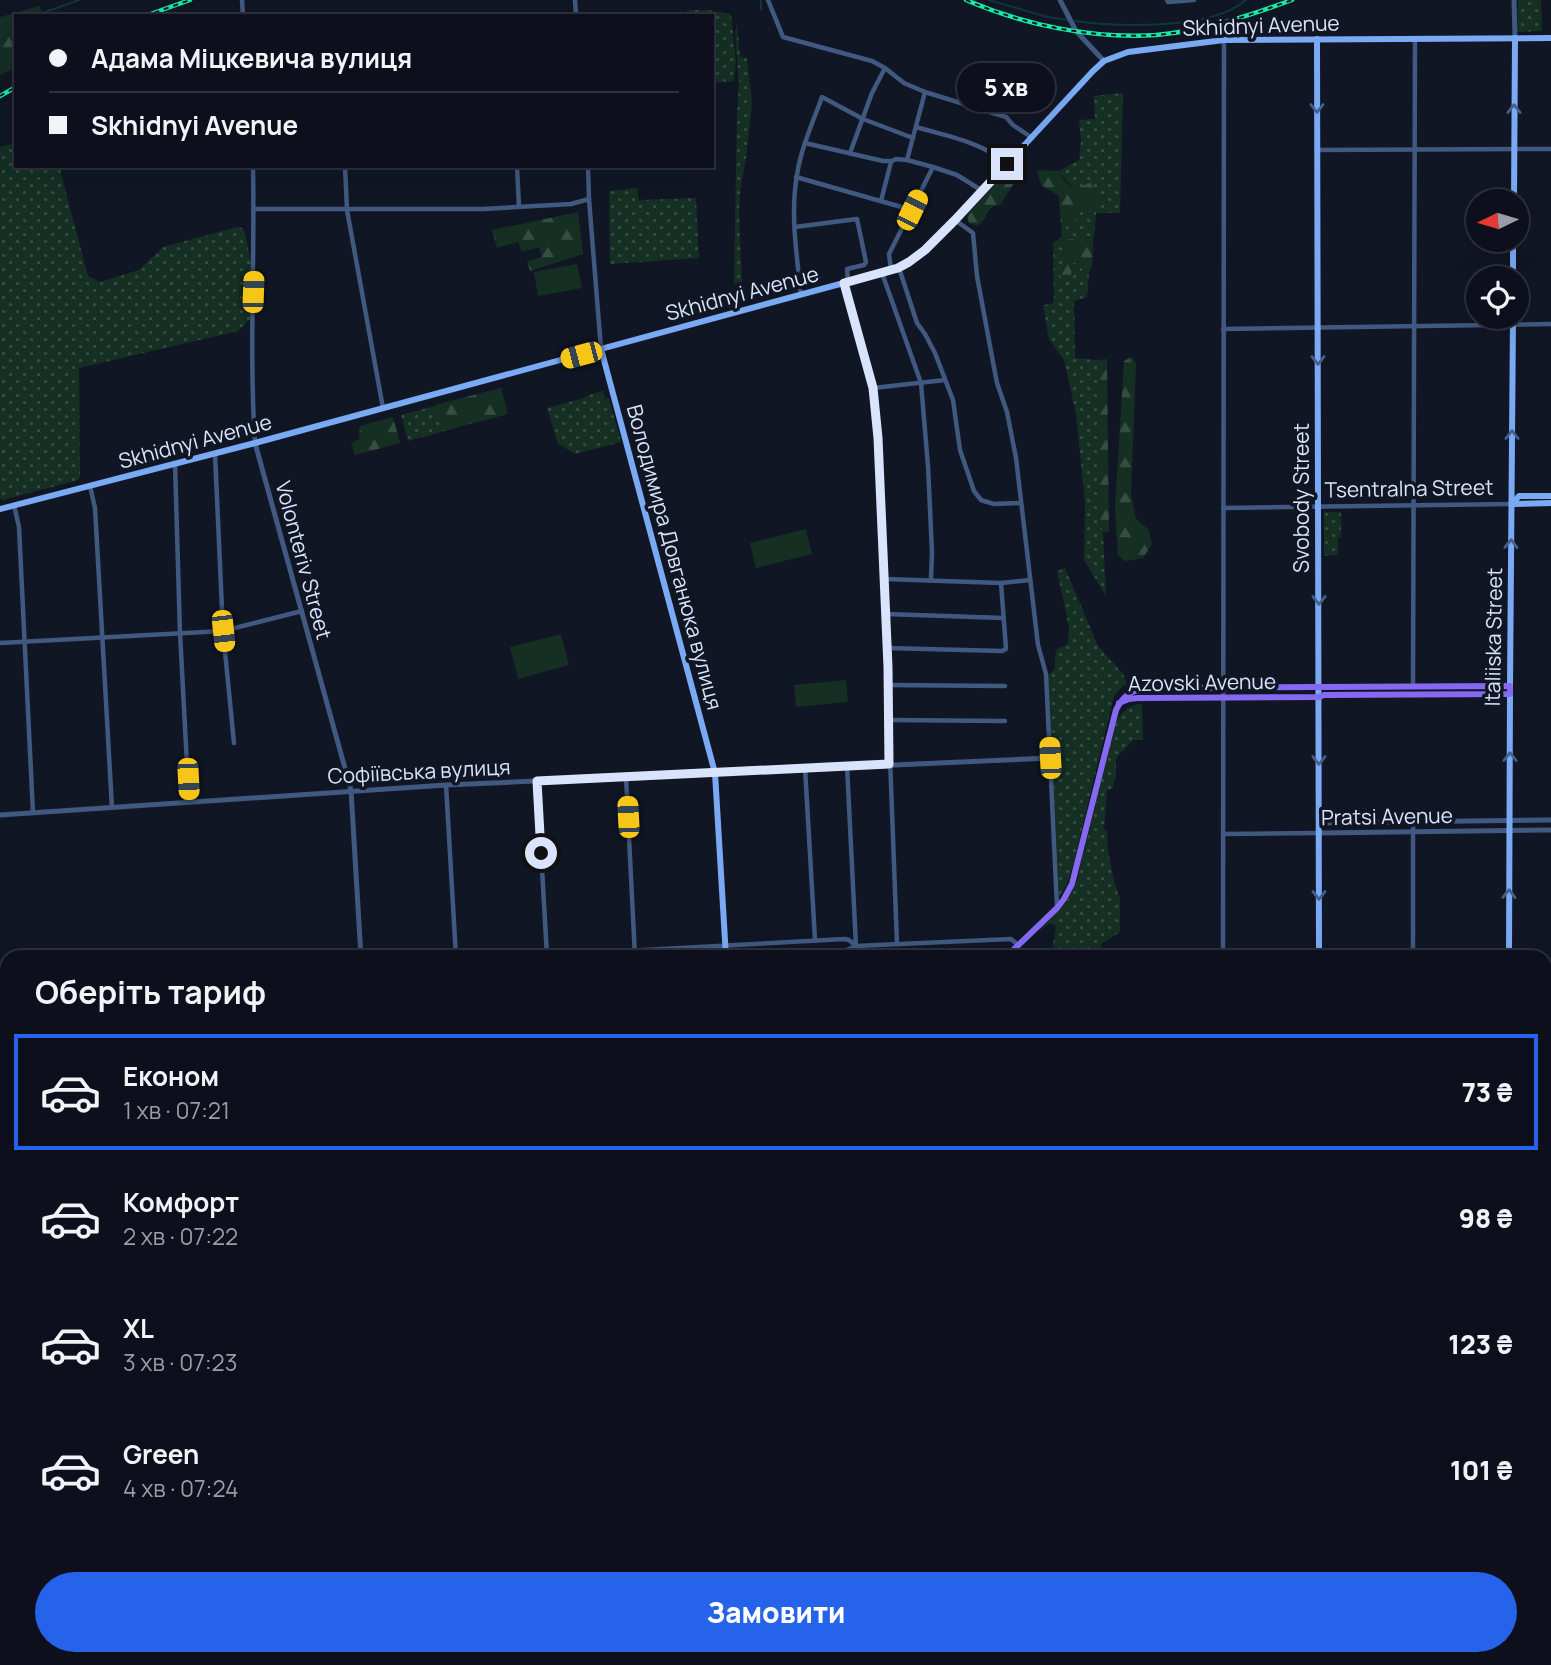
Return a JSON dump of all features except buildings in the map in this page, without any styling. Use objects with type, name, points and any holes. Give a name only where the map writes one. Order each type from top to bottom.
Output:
[{"type":"main road","points":[[1514,189],[1515,38]]},
{"type":"main road","name":"Skhidnyi Avenue","points":[[0,509],[215,454],[898,268],[925,250],[955,220],[1093,71],[1104,61],[1128,52],[1224,40],[1551,38]]},
{"type":"main road","name":"Svobody Street","points":[[1317,39],[1319,950]]},
{"type":"main road","name":"Italiiska Street","points":[[1508,950],[1513,329]]},
{"type":"main road","name":"Володимира Довганюка вулиця","points":[[601,349],[715,773],[725,950]]},
{"type":"main road","name":"Tsentralna Street","points":[[1512,504],[1519,496],[1551,496]]},
{"type":"main road","name":"Tsentralna Street","points":[[1512,504],[1551,503]]},
{"type":"main road","name":"Azovski Avenue","points":[[1119,703],[1129,692],[1139,689],[1319,687],[1510,690]]},
{"type":"main road","name":"Azovski Avenue","points":[[1119,703],[1138,698],[1319,697],[1413,690]]},
{"type":"main road","points":[[1014,950],[1057,908],[1077,870],[1119,703]]},
{"type":"street","points":[[768,0],[783,37],[872,61],[904,83],[925,92],[1006,117],[1031,138]]},
{"type":"street","points":[[1060,0],[1075,29],[1104,61]]},
{"type":"street","points":[[1167,0],[1194,0]]},
{"type":"street","points":[[1514,0],[1515,38]]},
{"type":"street","points":[[1413,690],[1415,39]]},
{"type":"street","points":[[1223,950],[1224,40]]},
{"type":"street","points":[[850,153],[872,93],[885,68]]},
{"type":"street","points":[[907,160],[925,92]]},
{"type":"street","points":[[800,295],[794,203],[796,177],[822,97],[863,119],[913,138]]},
{"type":"street","points":[[916,127],[983,148],[1007,164]]},
{"type":"street","points":[[805,143],[883,161],[907,160],[957,175],[981,190]]},
{"type":"street","points":[[1317,150],[1551,149]]},
{"type":"street","points":[[880,201],[891,161]]},
{"type":"street","points":[[891,270],[889,254],[933,167]]},
{"type":"street","name":"Volonteriv Street","points":[[253,168],[251,364],[255,443],[351,790],[361,950]]},
{"type":"street","points":[[345,168],[347,210],[383,408]]},
{"type":"street","points":[[517,168],[519,207]]},
{"type":"street","name":"Володимира Довганюка вулиця","points":[[588,168],[601,349]]},
{"type":"street","points":[[796,177],[912,210]]},
{"type":"street","points":[[254,209],[482,209],[571,204],[589,199]]},
{"type":"street","points":[[795,227],[857,219],[866,262],[848,269],[846,283],[873,388],[878,438],[897,944]]},
{"type":"street","points":[[955,220],[972,233],[976,276],[998,383],[1011,427],[1038,645],[1046,677],[1057,908]]},
{"type":"street","points":[[898,268],[917,323],[935,353],[953,400],[960,450],[974,491],[981,500],[994,504],[1021,503]]},
{"type":"street","points":[[882,273],[921,383],[928,466],[931,579]]},
{"type":"street","points":[[1529,322],[1551,324]]},
{"type":"street","points":[[1223,329],[1466,323]]},
{"type":"street","points":[[873,388],[945,380]]},
{"type":"street","points":[[215,454],[223,631],[234,743]]},
{"type":"street","points":[[175,464],[189,802]]},
{"type":"street","points":[[90,486],[95,508],[112,807]]},
{"type":"street","name":"Tsentralna Street","points":[[1223,508],[1512,504]]},
{"type":"street","points":[[14,505],[19,527],[33,813]]},
{"type":"street","points":[[885,579],[1001,583],[1030,580]]},
{"type":"street","points":[[887,648],[1006,649],[1001,583]]},
{"type":"street","points":[[0,643],[223,631],[302,611]]},
{"type":"street","points":[[886,614],[1003,618]]},
{"type":"street","points":[[888,685],[1006,686]]},
{"type":"street","points":[[889,720],[1005,721]]},
{"type":"street","name":"Софіївська вулиця","points":[[0,816],[351,790],[1050,758]]},
{"type":"street","points":[[847,766],[855,950]]},
{"type":"street","points":[[805,768],[815,940]]},
{"type":"street","points":[[626,777],[635,950]]},
{"type":"street","points":[[537,781],[547,950]]},
{"type":"street","points":[[446,785],[456,950]]},
{"type":"street","name":"Pratsi Avenue","points":[[1320,823],[1551,820]]},
{"type":"street","points":[[1413,822],[1413,950]]},
{"type":"street","name":"Pratsi Avenue","points":[[1223,834],[1551,830]]},
{"type":"street","points":[[653,950],[845,939],[856,946]]},
{"type":"street","points":[[846,950],[856,946],[1011,939],[1018,946]]},
{"type":"green space","points":[[1518,0],[1541,0],[1542,31],[1517,32]]},
{"type":"green space","points":[[39,6],[43,14],[14,14],[14,68],[0,75],[0,17]]},
{"type":"green space","points":[[687,10],[707,10],[731,14],[736,62],[734,81],[714,83],[714,14],[687,14]]},
{"type":"green space","points":[[737,23],[740,56],[747,59],[752,102],[740,191],[742,283],[734,284],[739,83],[735,34]]},
{"type":"green space","points":[[1123,93],[1120,213],[1096,213],[1093,244],[1089,240],[1060,241],[1066,263],[1060,275],[1070,275],[1072,263],[1081,262],[1083,273],[1089,273],[1087,297],[1074,301],[1075,358],[1097,360],[1097,508],[1103,532],[1106,596],[1084,560],[1085,503],[1076,414],[1064,360],[1049,339],[1043,305],[1052,304],[1054,300],[1053,244],[1062,236],[1060,213],[1069,227],[1075,227],[1075,214],[1089,209],[1059,171],[1079,160],[1079,120],[1095,119],[1094,96]]},
{"type":"green space","points":[[14,144],[14,168],[60,168],[88,276],[100,282],[139,270],[163,247],[237,227],[242,228],[245,233],[251,264],[250,319],[238,331],[79,368],[78,480],[3,500],[0,498],[0,147]]},
{"type":"green space","points":[[1011,167],[1019,175],[1000,205],[989,210],[977,226],[969,223],[967,215]]},
{"type":"green space","points":[[1037,170],[1059,171],[1074,190],[1092,182],[1097,197],[1096,212],[1089,209],[1075,214],[1075,228],[1069,228],[1060,213],[1059,196],[1041,185]]},
{"type":"green space","points":[[637,188],[639,200],[696,198],[699,258],[610,264],[609,191]]},
{"type":"green space","points":[[578,212],[583,254],[530,271],[527,261],[542,257],[539,247],[522,252],[518,242],[497,248],[492,230]]},
{"type":"green space","points":[[1089,240],[1093,244],[1092,266],[1089,273],[1083,273],[1081,262],[1072,263],[1071,275],[1060,278],[1066,263],[1060,241]]},
{"type":"green space","points":[[577,264],[582,288],[538,296],[534,272]]},
{"type":"green space","points":[[1131,357],[1136,363],[1131,495],[1136,519],[1149,530],[1152,544],[1143,558],[1125,561],[1118,555],[1115,507],[1124,361]]},
{"type":"green space","points":[[1107,359],[1109,532],[1103,532],[1097,508],[1097,360]]},
{"type":"green space","points":[[501,388],[507,414],[408,441],[401,415]]},
{"type":"green space","points":[[501,388],[508,414],[442,431],[435,405]]},
{"type":"green space","points":[[603,391],[605,399],[609,398],[621,442],[576,454],[558,444],[547,408]]},
{"type":"green space","points":[[393,417],[400,443],[355,455],[351,443],[359,439],[360,426]]},
{"type":"green space","points":[[1324,512],[1341,512],[1338,555],[1324,556]]},
{"type":"green space","points":[[806,529],[812,554],[756,568],[750,543]]},
{"type":"green space","points":[[1065,568],[1098,646],[1123,674],[1127,684],[1114,696],[1073,866],[1059,897],[1048,676],[1055,668],[1057,649],[1068,644],[1069,627],[1057,571]]},
{"type":"green space","points":[[561,634],[569,665],[518,679],[510,647]]},
{"type":"green space","points":[[846,680],[848,702],[796,707],[794,685]]},
{"type":"green space","points":[[1142,704],[1143,740],[1133,740],[1116,758],[1116,776],[1112,789],[1107,790],[1104,830],[1107,831],[1108,851],[1120,898],[1120,932],[1101,944],[1101,950],[1052,950],[1056,926],[1050,923],[1038,932],[1066,903],[1076,884],[1116,722],[1126,709]]},
{"type":"waterway","points":[[40,14],[79,0]]},
{"type":"waterway","points":[[761,0],[761,10]]},
{"type":"waterway","points":[[989,0],[1047,17],[1069,20]]},
{"type":"waterway","points":[[1075,21],[1164,24],[1211,17],[1231,10],[1246,0]]},
{"type":"waterway","points":[[0,22],[14,20]]},
{"type":"railway","points":[[151,14],[190,0]]},
{"type":"railway","points":[[966,0],[1035,23],[1083,32],[1132,36],[1174,33],[1208,26],[1292,0]]},
{"type":"railway","points":[[0,96],[14,88]]},
{"type":"route","points":[[541,853],[537,781],[889,764],[888,667],[878,438],[873,388],[844,283],[898,268],[909,262],[925,250],[1007,164]]}]
